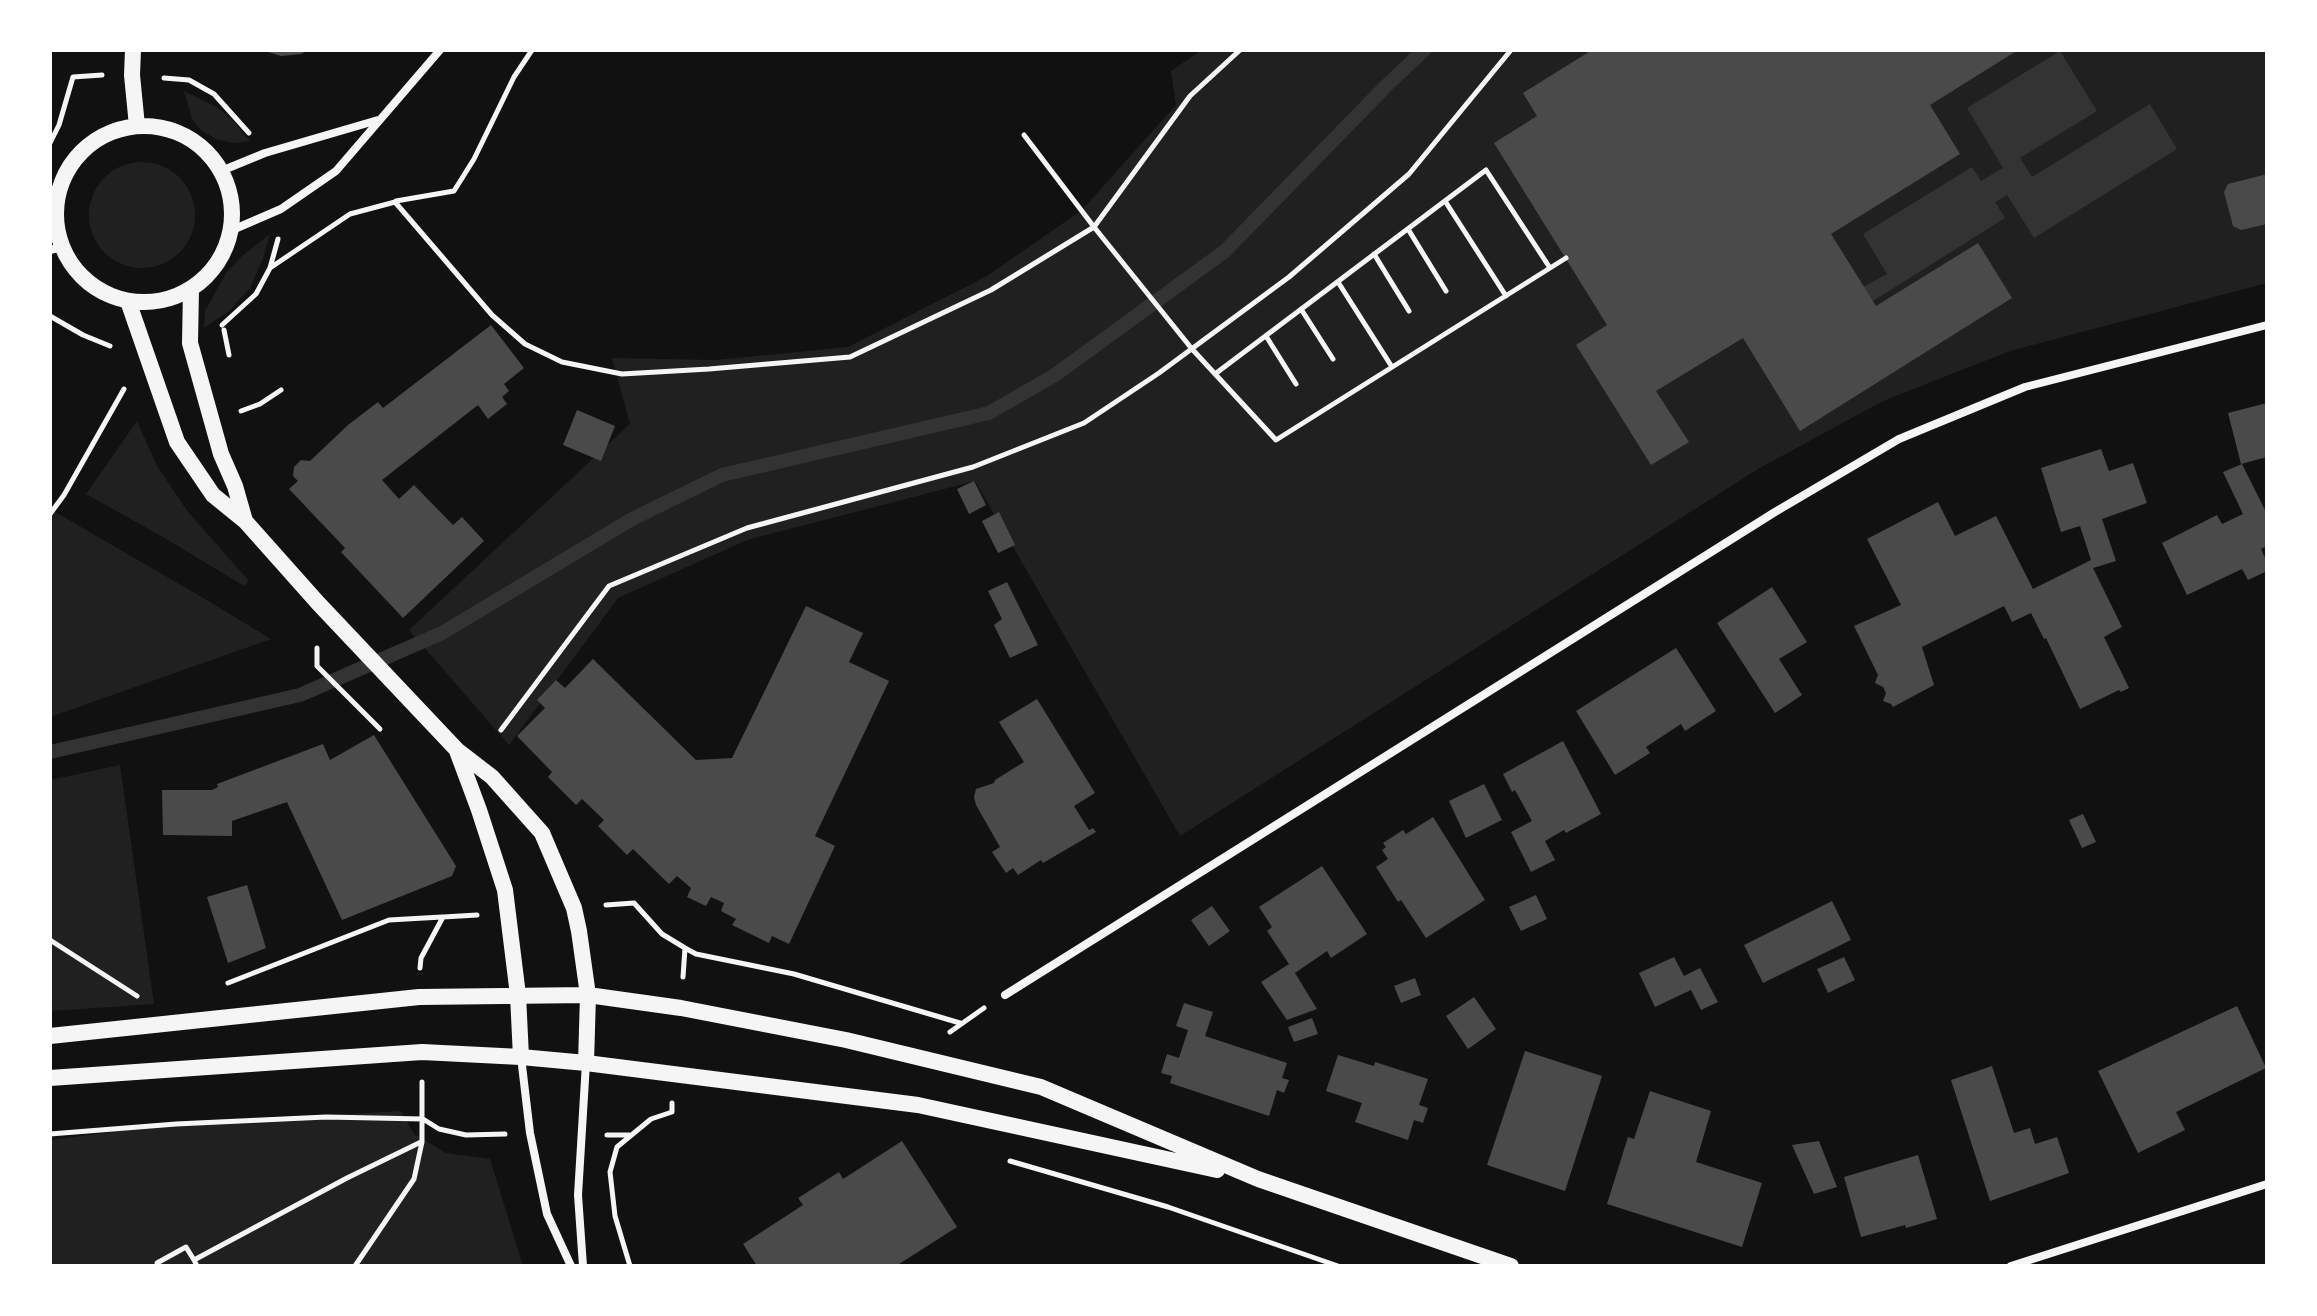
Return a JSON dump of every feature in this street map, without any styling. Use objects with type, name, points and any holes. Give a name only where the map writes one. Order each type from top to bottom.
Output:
[{"type":"main road","points":[[133,50],[137,126]]},
{"type":"main road","points":[[137,126],[162,127],[185,136],[206,151],[221,171],[231,200],[230,231],[221,256],[206,277],[175,297],[152,302],[128,301],[100,291],[77,272],[56,248],[58,192],[69,167],[87,146],[110,132],[137,126]]},
{"type":"main road","points":[[191,289],[190,343],[221,454],[245,521]]},
{"type":"main road","points":[[128,301],[177,442],[213,495],[245,521],[457,750],[492,777],[542,833],[574,908],[588,995],[586,1063]]},
{"type":"main road","points":[[457,750],[505,890],[518,995],[521,1057]]},
{"type":"main road","points":[[50,1036],[419,997],[588,995],[701,1011],[846,1040],[1041,1087],[1258,1179],[1511,1266]]},
{"type":"main road","points":[[50,1078],[422,1052],[521,1057],[918,1105],[1258,1179]]},
{"type":"street","points":[[230,231],[281,209],[336,171],[440,50]]},
{"type":"street","points":[[221,171],[265,153],[379,120]]},
{"type":"street","points":[[1005,995],[1775,512],[1899,439],[2025,387],[2267,325]]},
{"type":"street","points":[[521,1057],[530,1133],[547,1214],[571,1266]]},
{"type":"street","points":[[583,1266],[578,1195],[586,1063]]},
{"type":"street","points":[[2011,1266],[2267,1184]]},
{"type":"path","points":[[270,268],[350,214],[454,191],[474,159],[514,77],[532,50]]},
{"type":"path","points":[[395,202],[492,315],[525,344],[562,362],[622,374],[850,357],[991,290],[1094,227],[1190,96],[1240,50]]},
{"type":"path","points":[[501,730],[609,586],[747,528],[973,467],[1084,423],[1159,373],[1289,277],[1409,174],[1511,50]]},
{"type":"path","points":[[50,143],[59,125],[73,77],[132,75],[189,80],[214,94],[265,153]]},
{"type":"path","points":[[1024,135],[1192,349],[1276,440],[1566,258]]},
{"type":"path","points":[[1215,374],[1486,170],[1550,268]]},
{"type":"path","points":[[1445,201],[1506,296]]},
{"type":"path","points":[[223,325],[256,294],[270,268],[281,209]]},
{"type":"path","points":[[1408,229],[1446,291]]},
{"type":"path","points":[[1374,254],[1409,311]]},
{"type":"path","points":[[1338,282],[1392,367]]},
{"type":"path","points":[[1301,309],[1333,359]]},
{"type":"path","points":[[50,316],[83,335],[116,348]]},
{"type":"path","points":[[1266,336],[1296,384]]},
{"type":"path","points":[[50,514],[131,378]]},
{"type":"path","points":[[240,412],[260,404],[281,390]]},
{"type":"path","points":[[317,666],[380,729]]},
{"type":"path","points":[[214,989],[389,920],[443,917]]},
{"type":"path","points":[[50,940],[142,999]]},
{"type":"path","points":[[685,948],[696,954],[794,974],[960,1023]]},
{"type":"path","points":[[934,1061],[943,1037],[1005,995]]},
{"type":"path","points":[[672,1112],[686,1107]]},
{"type":"path","points":[[50,1134],[311,1118],[423,1119],[439,1129],[466,1135],[530,1133]]},
{"type":"path","points":[[355,1266],[414,1179],[422,1142],[423,1119]]},
{"type":"path","points":[[630,1135],[617,1147],[610,1172],[615,1216],[630,1266]]},
{"type":"path","points":[[158,1266],[157,1263],[186,1247],[196,1263],[347,1178],[422,1142]]},
{"type":"path","points":[[1000,1157],[1168,1207],[1338,1266]]},
{"type":"shaded area","points":[[1202,50],[2267,50],[2267,283],[2010,351],[1883,401],[1758,469],[1180,836],[975,481],[747,540],[618,598],[509,745],[409,630],[630,424],[612,358],[715,360],[848,347],[987,276],[1082,210],[1176,105],[1171,71]]},
{"type":"shaded area","points":[[2060,51],[2097,111],[2020,158],[2032,177],[2150,104],[2177,149],[2034,238],[2007,195],[1995,202],[2005,218],[1873,301],[1863,287],[1887,274],[1863,234],[1972,167],[1981,181],[2003,168],[1967,108]]},
{"type":"shaded area","points":[[184,91],[218,108],[250,141],[235,143],[218,140],[202,131],[192,119]]},
{"type":"shaded area","points":[[142,162],[162,166],[179,178],[191,195],[195,215],[191,235],[179,252],[162,264],[142,268],[122,264],[105,252],[93,235],[89,215],[93,195],[105,178],[122,166]]},
{"type":"shaded area","points":[[270,234],[250,288],[229,311],[204,328],[205,311],[226,273]]},
{"type":"shaded area","points":[[137,421],[157,466],[188,512],[249,581],[244,586],[86,494]]},
{"type":"shaded area","points":[[50,509],[205,599],[271,639],[50,717]]},
{"type":"shaded area","points":[[120,765],[154,1004],[50,1011],[50,780]]},
{"type":"shaded area","points":[[401,1111],[414,1134],[446,1153],[490,1159],[523,1266],[50,1266],[50,1140],[176,1124]]},
{"type":"building","points":[[261,50],[308,50],[281,56]]},
{"type":"building","points":[[1592,50],[2018,50],[1930,105],[1960,154],[1831,234],[1876,306],[1978,243],[2012,298],[1800,431],[1743,338],[1656,391],[1689,442],[1651,465],[1576,345],[1607,325],[1494,143],[1537,116],[1523,93]]},
{"type":"building","points":[[2267,174],[2267,224],[2241,230],[2233,226],[2224,192],[2228,184]]},
{"type":"building","points":[[491,325],[524,368],[504,384],[509,391],[502,397],[507,404],[488,419],[478,405],[382,480],[399,499],[414,485],[453,525],[462,517],[484,541],[403,618],[341,552],[345,548],[289,489],[298,481],[293,476],[294,467],[301,460],[310,461],[378,402],[383,408]]},
{"type":"building","points":[[2267,403],[2267,457],[2241,464],[2228,413]]},
{"type":"building","points":[[577,410],[615,426],[601,461],[563,445]]},
{"type":"building","points":[[2101,449],[2109,471],[2133,463],[2147,503],[2102,519],[2116,561],[2093,568],[2122,627],[2104,637],[2129,688],[2080,709],[2031,613],[2012,622],[2004,606],[1922,647],[1934,685],[1893,707],[1883,701],[1886,693],[1883,687],[1875,683],[1878,675],[1854,626],[1901,605],[1867,539],[1938,502],[1955,536],[1996,516],[2033,589],[2091,560],[2080,526],[2061,532],[2041,468]]},
{"type":"building","points":[[2242,464],[2267,514],[2267,546],[2261,549],[2267,571],[2248,580],[2242,569],[2187,595],[2162,543],[2217,515],[2222,524],[2243,514],[2223,472]]},
{"type":"building","points":[[974,481],[986,505],[969,514],[957,489]]},
{"type":"building","points":[[999,512],[1015,545],[998,553],[982,521]]},
{"type":"building","points":[[1007,582],[1038,645],[1010,658],[994,625],[1002,619],[988,591]]},
{"type":"building","points":[[1772,587],[1807,642],[1779,659],[1802,695],[1775,713],[1717,623]]},
{"type":"building","points":[[806,606],[863,633],[849,662],[889,681],[815,836],[835,846],[789,944],[772,936],[769,943],[732,925],[736,919],[721,911],[724,903],[711,897],[706,906],[687,897],[691,888],[677,876],[669,884],[633,849],[627,855],[598,826],[604,820],[582,799],[576,805],[548,777],[552,772],[517,736],[545,708],[537,700],[556,680],[565,688],[593,659],[696,760],[732,758]]},
{"type":"building","points":[[1676,648],[1716,711],[1685,731],[1681,724],[1646,747],[1650,753],[1615,775],[1576,711]]},
{"type":"building","points":[[1037,699],[1095,793],[1074,806],[1089,830],[1093,828],[1096,832],[1018,875],[1013,868],[1006,873],[992,852],[1000,847],[974,797],[976,789],[994,783],[1024,762],[999,722]]},
{"type":"building","points":[[374,735],[456,866],[452,876],[342,920],[287,802],[232,821],[232,836],[163,835],[162,790],[212,790],[218,787],[217,784],[323,744],[330,760]]},
{"type":"building","points":[[1563,741],[1601,814],[1545,841],[1555,860],[1531,872],[1511,832],[1532,821],[1503,774]]},
{"type":"building","points":[[1484,784],[1502,820],[1466,838],[1449,801]]},
{"type":"building","points":[[2083,814],[2096,842],[2082,848],[2069,820]]},
{"type":"building","points":[[1433,817],[1485,900],[1426,938],[1376,867],[1388,859],[1382,850],[1386,847],[1383,843],[1403,830],[1406,834]]},
{"type":"building","points":[[1322,866],[1367,934],[1331,958],[1327,951],[1295,973],[1317,1009],[1287,1020],[1261,982],[1289,964],[1267,931],[1272,927],[1259,907]]},
{"type":"building","points":[[247,885],[266,948],[228,963],[207,897]]},
{"type":"building","points":[[1536,895],[1547,919],[1521,931],[1509,907]]},
{"type":"building","points":[[1832,901],[1851,940],[1763,983],[1744,945]]},
{"type":"building","points":[[1212,906],[1230,931],[1209,946],[1191,920]]},
{"type":"building","points":[[1674,957],[1684,976],[1700,968],[1718,1002],[1701,1010],[1691,990],[1655,1007],[1639,973]]},
{"type":"building","points":[[1844,957],[1855,980],[1828,993],[1817,969]]},
{"type":"building","points":[[1415,978],[1421,995],[1401,1003],[1394,986]]},
{"type":"building","points":[[1474,997],[1496,1029],[1468,1049],[1446,1016]]},
{"type":"building","points":[[1184,1003],[1213,1012],[1205,1036],[1287,1063],[1282,1078],[1289,1080],[1284,1093],[1277,1090],[1269,1116],[1170,1083],[1172,1076],[1161,1073],[1167,1054],[1179,1058],[1188,1030],[1176,1026]]},
{"type":"building","points":[[2237,1006],[2266,1068],[2176,1112],[2185,1130],[2138,1153],[2098,1071]]},
{"type":"building","points":[[1312,1018],[1318,1034],[1294,1042],[1288,1027]]},
{"type":"building","points":[[1525,1051],[1602,1076],[1565,1191],[1487,1165]]},
{"type":"building","points":[[1338,1055],[1374,1066],[1375,1062],[1428,1079],[1419,1105],[1428,1108],[1423,1123],[1414,1120],[1408,1140],[1355,1122],[1362,1103],[1326,1091]]},
{"type":"building","points":[[1992,1066],[2014,1133],[2030,1128],[2035,1144],[2057,1137],[2069,1173],[1990,1201],[1951,1080]]},
{"type":"building","points":[[1650,1091],[1711,1111],[1696,1162],[1762,1183],[1742,1247],[1607,1204],[1628,1137],[1634,1139]]},
{"type":"building","points":[[902,1141],[957,1227],[896,1266],[757,1266],[743,1244],[803,1205],[798,1198],[839,1172],[843,1179]]},
{"type":"building","points":[[1819,1141],[1837,1187],[1814,1194],[1792,1145]]},
{"type":"building","points":[[1918,1155],[1937,1219],[1861,1237],[1844,1177]]},
{"type":"waterway","points":[[50,752],[300,695],[442,633],[632,519],[722,475],[989,413],[1055,375],[1225,251],[1424,50]]}]
